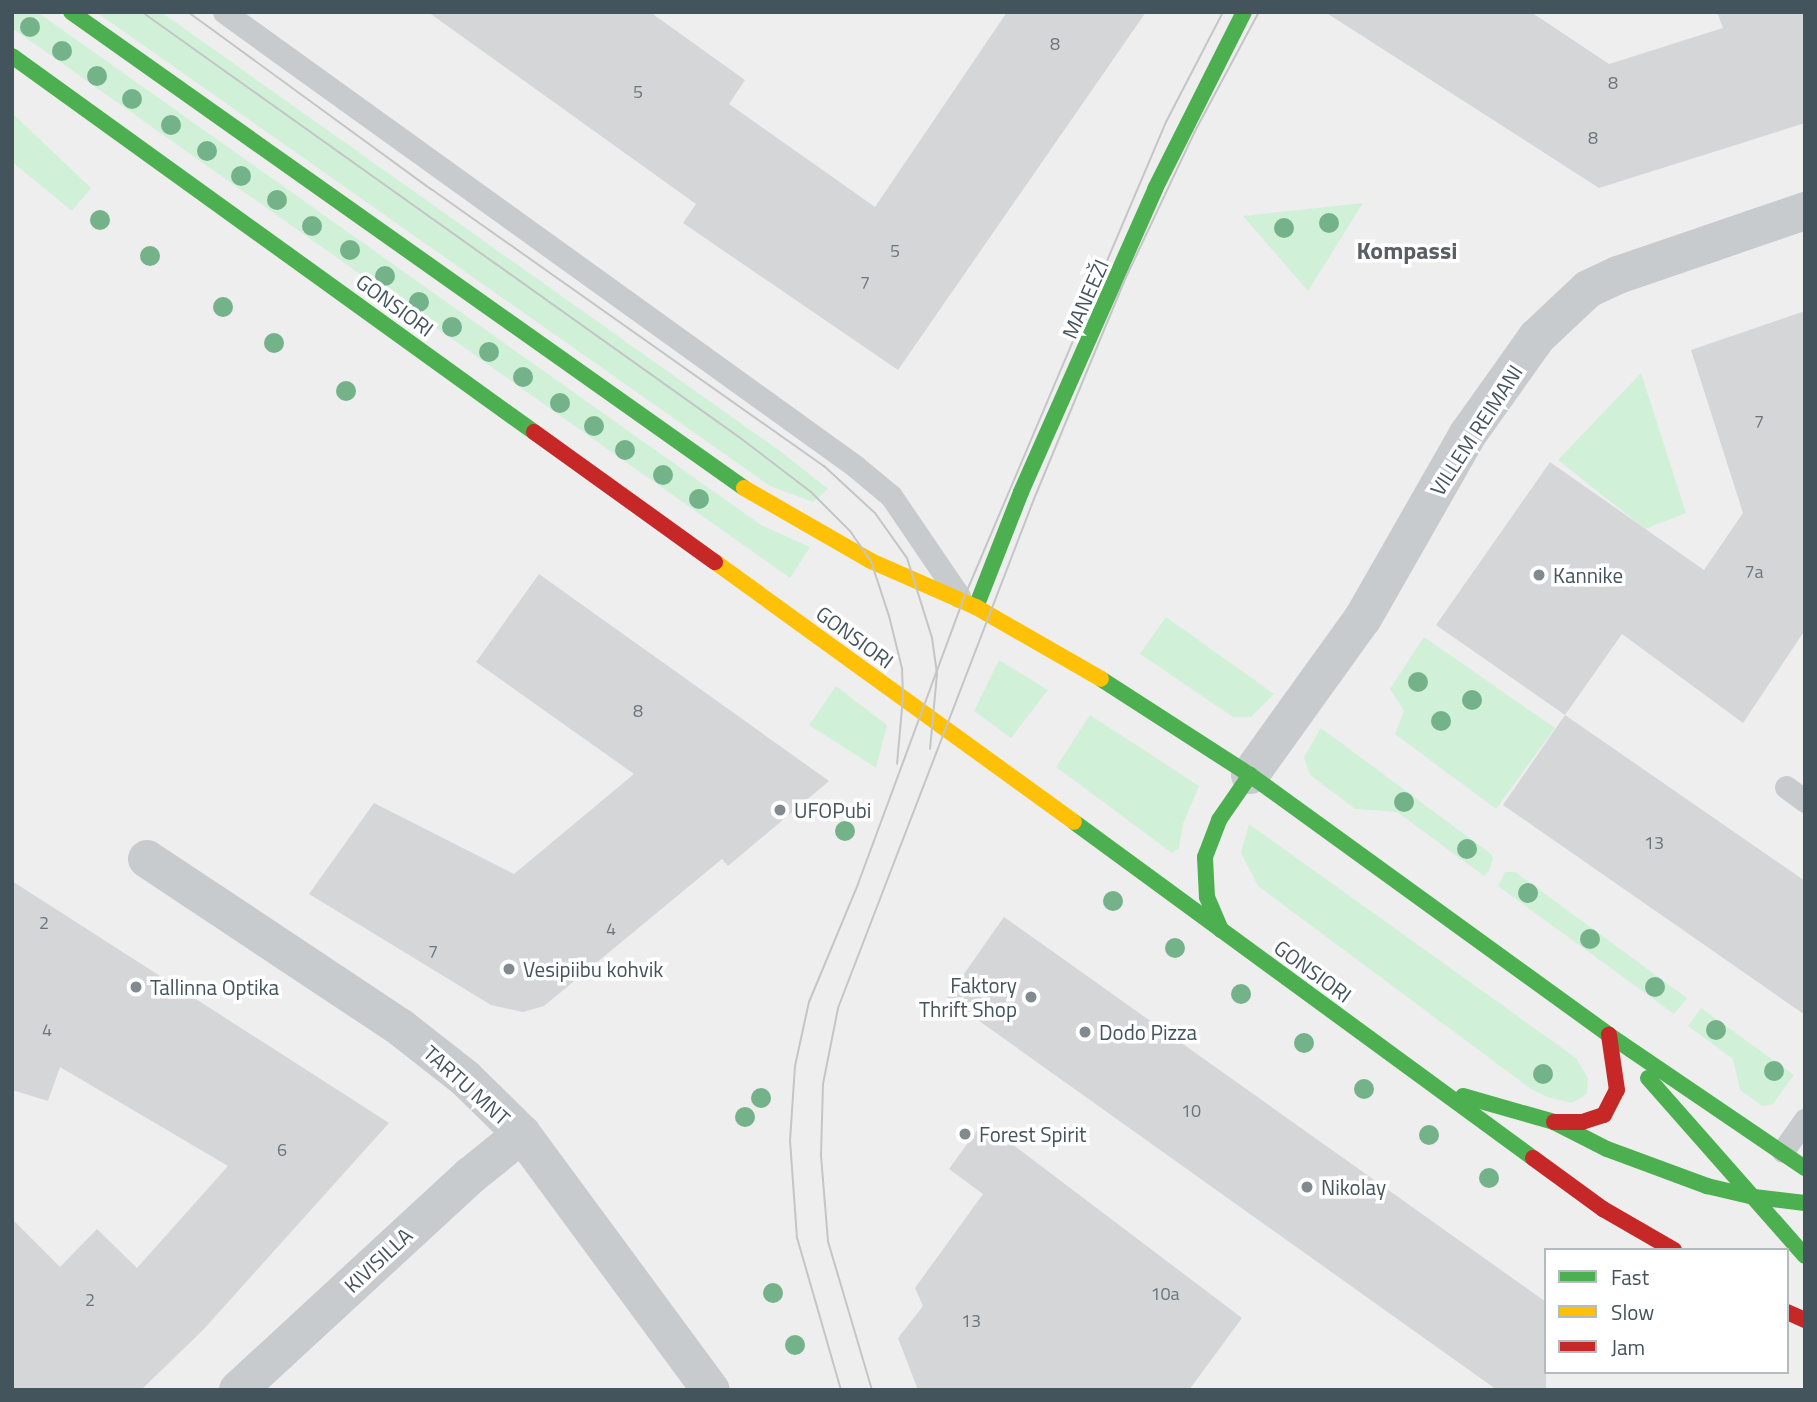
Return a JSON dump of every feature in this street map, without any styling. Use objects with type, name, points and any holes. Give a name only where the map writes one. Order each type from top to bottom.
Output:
[{"type":"main road","points":[[71,12],[763,502],[871,561],[969,604],[1130,696],[1250,775],[1609,1035],[1794,1154],[1805,1168]]},
{"type":"main road","name":"MANEEŽI","points":[[969,604],[1155,189],[1244,12]]},
{"type":"main road","name":"GONSIORI","points":[[12,55],[1603,1209],[1671,1248]]},
{"type":"main road","points":[[1221,930],[1207,897],[1205,857],[1219,820],[1250,775]]},
{"type":"main road","points":[[1554,1122],[1582,1122],[1604,1115],[1617,1090],[1609,1035]]},
{"type":"main road","points":[[1609,1035],[1805,1256]]},
{"type":"main road","points":[[1438,1088],[1554,1122],[1607,1149],[1707,1186],[1755,1197],[1805,1203]]},
{"type":"main road","points":[[1789,1313],[1805,1321]]},
{"type":"street","name":"VILLEM REIMANI","points":[[1250,775],[1363,618],[1468,434],[1537,337],[1588,289],[1805,211]]},
{"type":"street","name":"TARTU MNT","points":[[146,859],[400,1027],[465,1078],[522,1134],[711,1390]]},
{"type":"street","name":"KIVISILLA","points":[[238,1390],[459,1186],[522,1134]]},
{"type":"lane","points":[[224,12],[855,466],[891,496],[969,604]]},
{"type":"lane","points":[[1786,787],[1805,801]]},
{"type":"lane","points":[[1794,1154],[1805,1120]]},
{"type":"green space","points":[[12,12],[37,12],[761,525],[810,547],[790,578],[12,28]]},
{"type":"green space","points":[[96,12],[161,12],[780,451],[828,489],[813,502],[770,486]]},
{"type":"green space","points":[[12,113],[91,188],[72,211],[12,162]]},
{"type":"green space","points":[[1363,203],[1308,291],[1243,216]]},
{"type":"green space","points":[[1641,373],[1686,513],[1645,529],[1558,460]]},
{"type":"green space","points":[[1166,617],[1274,694],[1251,717],[1233,717],[1140,654]]},
{"type":"green space","points":[[1424,637],[1555,728],[1496,809],[1395,734],[1404,711],[1390,689]]},
{"type":"green space","points":[[999,660],[1048,690],[1011,738],[974,711]]},
{"type":"green space","points":[[836,686],[887,725],[876,768],[809,725]]},
{"type":"green space","points":[[1090,715],[1199,786],[1183,824],[1179,848],[1172,853],[1056,767]]},
{"type":"green space","points":[[1321,728],[1491,854],[1493,858],[1489,871],[1484,876],[1397,812],[1355,809],[1310,775],[1304,757]]},
{"type":"green space","points":[[1249,824],[1576,1058],[1588,1078],[1587,1094],[1572,1103],[1547,1097],[1531,1089],[1258,886],[1241,853]]},
{"type":"green space","points":[[1505,872],[1515,872],[1687,998],[1674,1014],[1498,886]]},
{"type":"green space","points":[[1701,1008],[1794,1075],[1773,1104],[1762,1106],[1740,1090],[1733,1059],[1688,1026]]},
{"type":"building","points":[[428,12],[650,12],[745,80],[729,104],[875,207],[1007,12],[1146,12],[898,370],[683,223],[696,204]]},
{"type":"building","points":[[1325,12],[1531,12],[1609,64],[1723,28],[1717,12],[1805,12],[1805,123],[1599,188]]},
{"type":"building","points":[[1805,311],[1805,630],[1743,723],[1622,634],[1565,715],[1436,625],[1550,462],[1704,570],[1743,513],[1691,350]]},
{"type":"building","points":[[539,574],[829,781],[728,866],[722,859],[544,1006],[523,1012],[491,1005],[309,894],[374,803],[514,874],[634,774],[476,662]]},
{"type":"building","points":[[1565,715],[1805,881],[1805,1015],[1503,805]]},
{"type":"building","points":[[12,881],[389,1123],[203,1330],[141,1390],[12,1390],[12,1219],[60,1267],[97,1229],[137,1268],[228,1166],[60,1067],[48,1101],[12,1090]]},
{"type":"building","points":[[1004,917],[1544,1301],[1546,1390],[1497,1390],[947,998]]},
{"type":"building","points":[[983,1122],[1242,1318],[1189,1390],[918,1390],[898,1338],[923,1306],[915,1288],[983,1194],[949,1169]]},
{"type":"tram line","points":[[142,12],[739,437],[811,492],[850,531],[871,561],[889,616],[902,668],[903,697],[897,764]]},
{"type":"tram line","points":[[188,12],[431,189],[824,466],[875,513],[907,558],[932,638],[937,674],[930,749]]},
{"type":"tram line","points":[[841,1390],[797,1238],[790,1141],[795,1066],[809,1002],[858,884],[963,600],[1166,122],[1223,12]]},
{"type":"tram line","points":[[872,1390],[828,1241],[821,1155],[823,1084],[838,1008],[1034,499],[1127,275],[1194,133],[1259,12]]},
{"type":"traffic: fast","points":[[71,12],[744,488]]},
{"type":"traffic: fast","points":[[976,607],[1021,492],[1155,189],[1244,12]]},
{"type":"traffic: fast","points":[[12,56],[534,432]]},
{"type":"traffic: fast","points":[[1101,679],[1250,775],[1609,1035],[1805,1168]]},
{"type":"traffic: fast","points":[[1221,930],[1207,897],[1205,857],[1219,820],[1250,775]]},
{"type":"traffic: fast","points":[[1074,822],[1533,1158]]},
{"type":"traffic: fast","points":[[1648,1078],[1805,1256]]},
{"type":"traffic: fast","points":[[1463,1096],[1554,1122],[1607,1149],[1707,1186],[1754,1197],[1805,1203]]},
{"type":"traffic: slow","points":[[744,488],[871,561],[976,607],[1101,679]]},
{"type":"traffic: slow","points":[[715,562],[1074,822]]},
{"type":"traffic: jam","points":[[534,432],[715,562]]},
{"type":"traffic: jam","points":[[1554,1122],[1582,1122],[1604,1115],[1617,1090],[1609,1035]]},
{"type":"traffic: jam","points":[[1533,1158],[1603,1209],[1671,1248]]},
{"type":"traffic: jam","points":[[1789,1313],[1805,1320]]},
{"type":"place","name":"Kannike","points":[[1539,575]]},
{"type":"place","name":"UFOPubi","points":[[780,810]]},
{"type":"place","name":"Vesipiibu kohvik","points":[[509,969]]},
{"type":"place","name":"Tallinna Optika","points":[[136,987]]},
{"type":"place","name":"Faktory Thrift Shop","points":[[1031,997]]},
{"type":"place","name":"Dodo Pizza","points":[[1085,1032]]},
{"type":"place","name":"Forest Spirit","points":[[965,1134]]},
{"type":"place","name":"Nikolay","points":[[1307,1187]]},
{"type":"district","name":"Kompassi","points":[[1407,251]]}]
